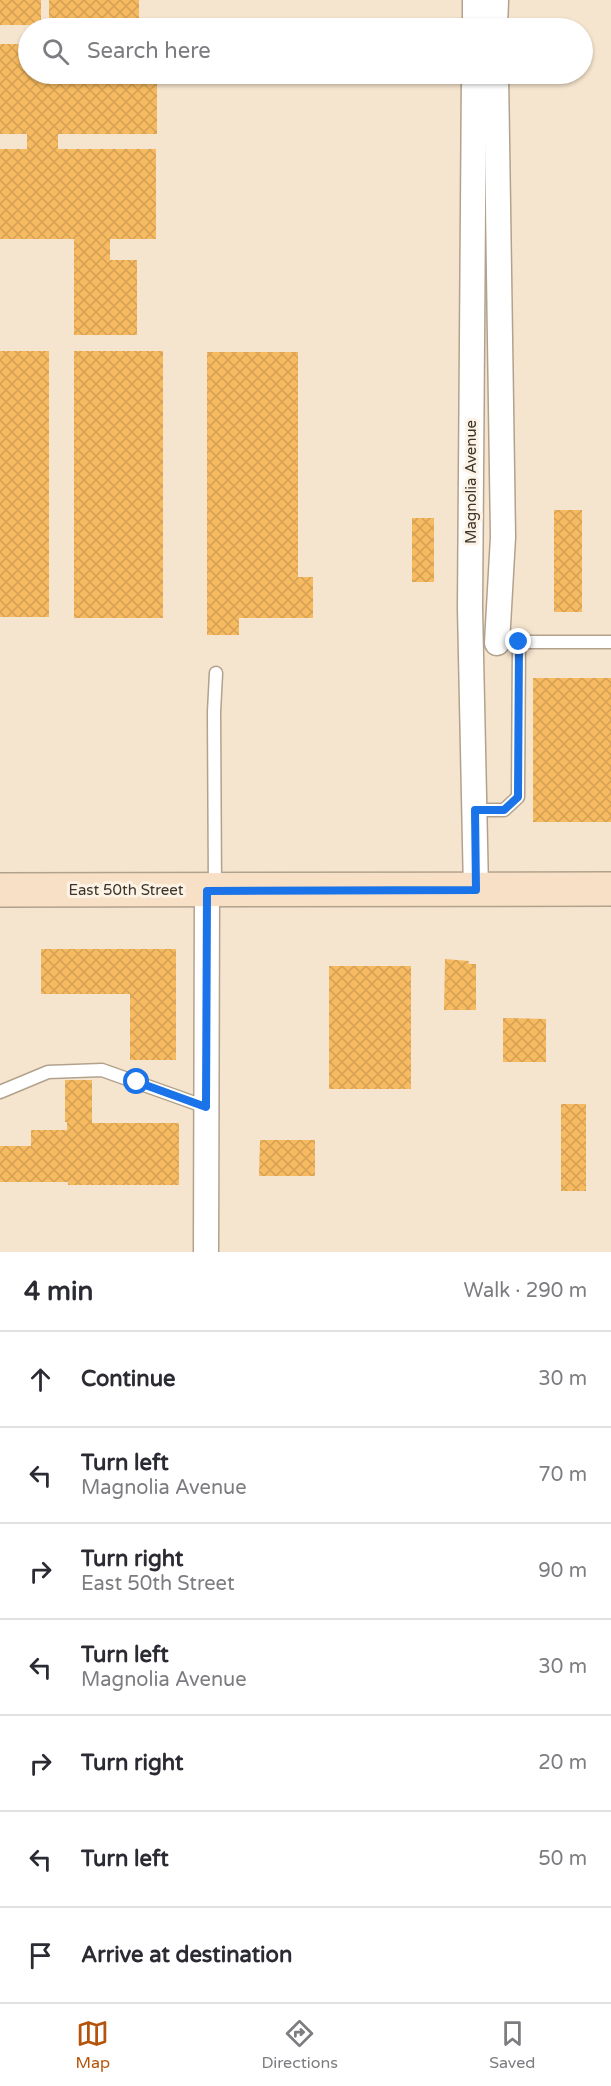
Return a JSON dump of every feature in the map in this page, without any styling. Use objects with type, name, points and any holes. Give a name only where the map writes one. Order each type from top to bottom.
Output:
[{"type":"main road","name":"East 50th Street","points":[[0,890],[611,889]]},
{"type":"street","points":[[475,0],[475,18]]},
{"type":"street","points":[[495,18],[496,0]]},
{"type":"street","name":"Magnolia Avenue","points":[[474,84],[470,643],[476,890]]},
{"type":"street","points":[[496,84],[503,537],[508,643]]},
{"type":"street","points":[[206,1252],[206,1107],[211,890]]},
{"type":"lane","points":[[470,643],[611,642]]},
{"type":"lane","points":[[475,810],[504,810],[518,797],[508,643]]},
{"type":"lane","points":[[211,890],[216,673]]},
{"type":"lane","points":[[0,1092],[48,1072],[102,1070],[206,1107]]},
{"type":"building","points":[[0,0],[41,0],[41,18],[18,18],[18,25],[0,25]]},
{"type":"building","points":[[49,0],[139,0],[139,18],[49,18]]},
{"type":"building","points":[[0,44],[18,44],[18,84],[157,84],[157,134],[58,134],[58,149],[156,149],[156,239],[110,239],[110,260],[137,260],[137,335],[74,335],[74,239],[0,239],[0,149],[27,149],[27,134],[0,134]]},
{"type":"building","points":[[0,351],[49,351],[49,617],[0,617]]},
{"type":"building","points":[[74,351],[163,351],[163,618],[74,618]]},
{"type":"building","points":[[207,352],[298,352],[298,577],[313,577],[313,618],[239,618],[239,635],[207,635]]},
{"type":"building","points":[[554,510],[582,510],[582,612],[554,612]]},
{"type":"building","points":[[412,518],[434,518],[434,582],[412,582]]},
{"type":"building","points":[[533,678],[611,678],[611,822],[533,822]]},
{"type":"building","points":[[41,949],[176,949],[176,1060],[130,1060],[130,994],[41,994]]},
{"type":"building","points":[[445,959],[469,961],[469,964],[476,964],[476,1010],[444,1010]]},
{"type":"building","points":[[329,966],[411,966],[411,1089],[329,1089]]},
{"type":"building","points":[[503,1018],[546,1019],[546,1062],[503,1062]]},
{"type":"building","points":[[65,1080],[92,1080],[92,1123],[179,1123],[179,1185],[68,1185],[68,1182],[0,1182],[0,1146],[31,1146],[31,1130],[67,1130]]},
{"type":"building","points":[[561,1104],[586,1104],[586,1191],[561,1191]]},
{"type":"building","points":[[260,1140],[315,1140],[315,1176],[259,1176]]},
{"type":"route","points":[[137,1082],[206,1107],[207,891],[476,890],[475,810],[504,810],[518,797],[519,642]]}]
